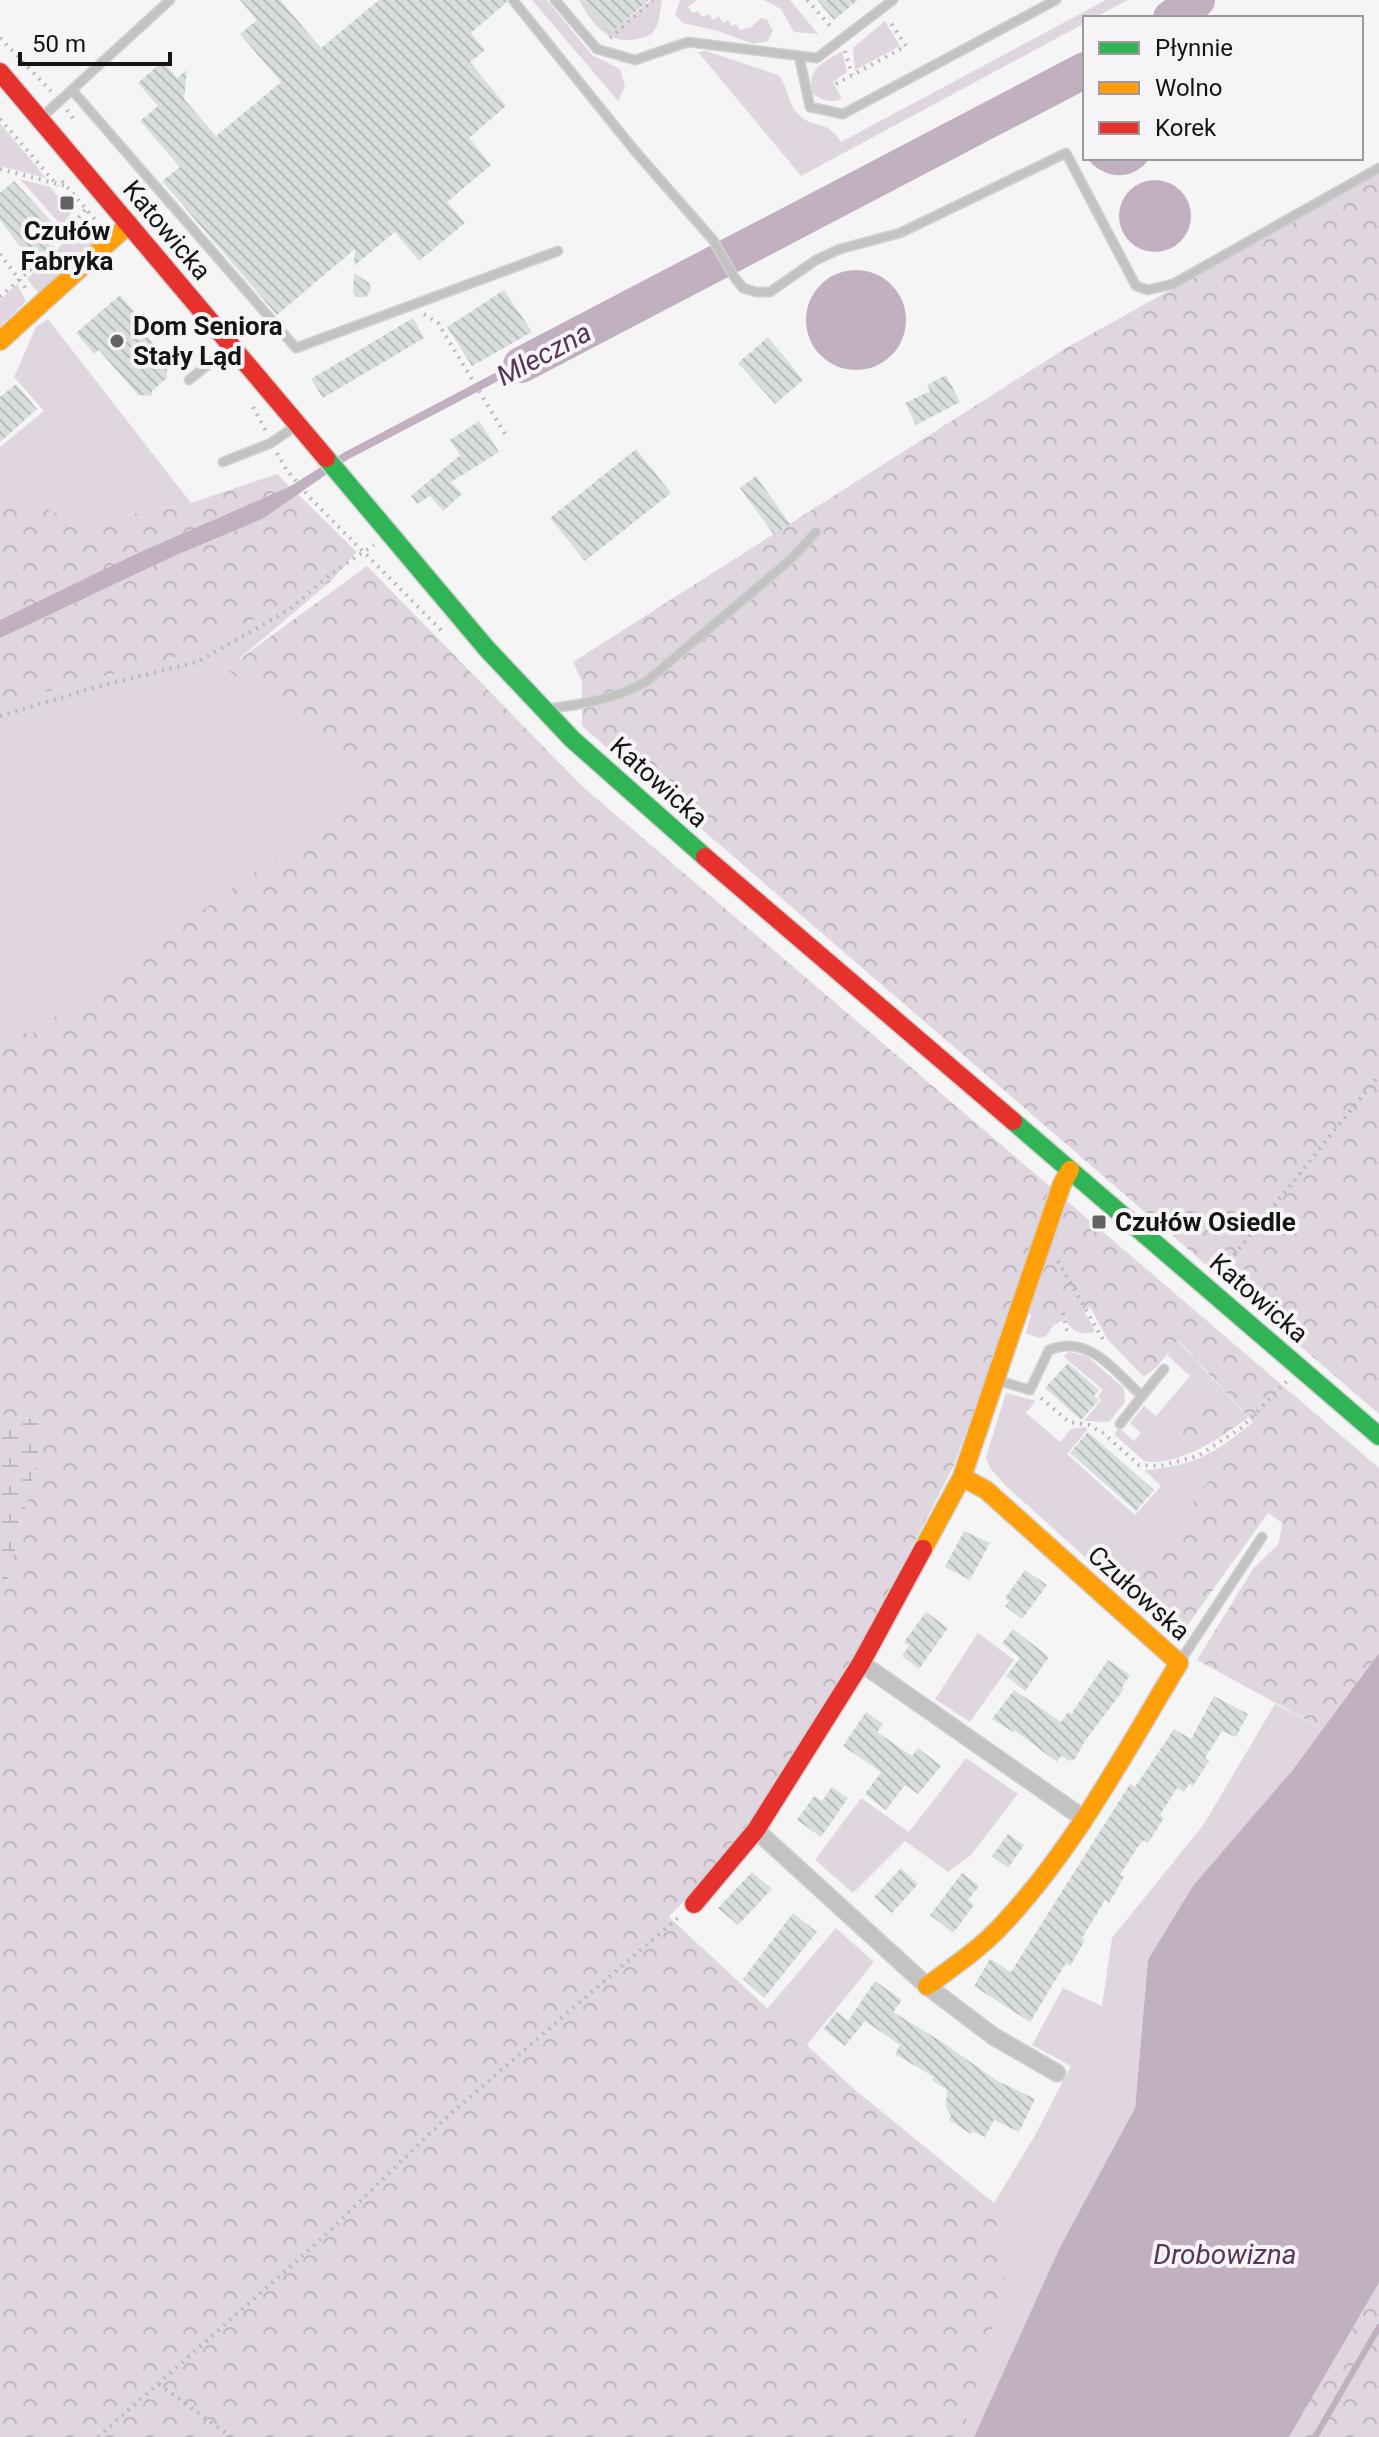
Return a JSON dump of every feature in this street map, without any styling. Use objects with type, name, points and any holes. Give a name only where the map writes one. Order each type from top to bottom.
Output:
[{"type":"main road","name":"Katowicka","points":[[0,72],[487,649],[543,709],[668,826],[1379,1436]]},
{"type":"main road","points":[[0,341],[129,224]]},
{"type":"main road","points":[[694,1904],[756,1830],[861,1663],[962,1477],[1062,1184],[1070,1170]]},
{"type":"main road","name":"Czułowska","points":[[927,1986],[1002,1925],[1032,1891],[1083,1818],[1179,1663],[986,1490],[962,1477]]},
{"type":"street","points":[[861,1663],[1083,1818]]},
{"type":"street","points":[[756,1830],[927,1986],[993,2036],[1057,2073]]},
{"type":"lane","points":[[40,119],[170,0]]},
{"type":"lane","points":[[513,0],[635,151],[713,240],[743,288],[756,292],[770,292],[816,260],[840,249],[900,233],[1066,153],[1136,286],[1148,290],[1173,284],[1379,168]]},
{"type":"lane","points":[[555,0],[597,49],[635,60],[688,42],[817,58],[893,0]]},
{"type":"lane","points":[[799,56],[810,107],[843,114],[1056,0]]},
{"type":"lane","points":[[72,90],[296,348],[558,251]]},
{"type":"lane","points":[[189,380],[231,347]]},
{"type":"lane","points":[[223,462],[271,443],[297,425]]},
{"type":"lane","points":[[543,709],[594,702],[630,691],[647,681],[790,560],[816,532]]},
{"type":"lane","points":[[995,1380],[1030,1390],[1049,1350],[1059,1346],[1080,1346],[1092,1351],[1142,1396]]},
{"type":"lane","points":[[1120,1424],[1164,1369]]},
{"type":"lane","points":[[1179,1663],[1262,1537]]},
{"type":"path","points":[[597,49],[653,0]]},
{"type":"path","points":[[807,0],[833,29]]},
{"type":"path","points":[[836,84],[906,46],[887,17]]},
{"type":"path","points":[[0,38],[60,100],[75,121]]},
{"type":"path","points":[[0,119],[58,186]]},
{"type":"path","points":[[0,169],[66,186],[112,239]]},
{"type":"path","points":[[0,297],[52,250],[85,210]]},
{"type":"path","points":[[0,254],[38,307]]},
{"type":"path","points":[[412,306],[438,323],[508,439]]},
{"type":"path","points":[[248,401],[286,469],[312,500],[450,639]]},
{"type":"path","points":[[0,716],[197,662],[289,610],[332,573],[389,533]]},
{"type":"path","points":[[1206,1287],[1238,1252],[1379,1075]]},
{"type":"path","points":[[1056,1257],[1104,1342],[1113,1351]]},
{"type":"path","points":[[1030,1390],[1069,1422],[1089,1425],[1103,1433],[1139,1465],[1160,1466],[1198,1456],[1241,1428],[1288,1379]]},
{"type":"path","points":[[98,2437],[318,2242],[449,2115],[694,1904]]},
{"type":"path","points":[[158,2383],[231,2437]]},
{"type":"green space","points":[[532,0],[547,0],[592,55],[620,69],[625,86],[618,101]]},
{"type":"green space","points":[[579,0],[611,33],[651,0],[662,0],[654,31],[644,37],[627,40],[602,31]]},
{"type":"green space","points":[[680,0],[697,0],[688,7],[692,13],[698,11],[702,17],[709,14],[713,20],[719,16],[723,23],[728,20],[740,30],[751,27],[761,18],[767,20],[773,30],[768,41],[753,44],[683,23],[675,15]]},
{"type":"green space","points":[[764,0],[790,0],[818,34],[794,32],[781,9]]},
{"type":"green space","points":[[1106,0],[1128,0],[1098,16],[1083,16],[1083,24],[801,176],[698,52],[706,51],[778,75],[799,115],[830,130],[841,142]]},
{"type":"green space","points":[[885,21],[900,46],[855,70],[853,48]]},
{"type":"green space","points":[[842,51],[847,72],[833,82],[842,99],[831,101],[820,98],[813,94],[811,86],[814,73]]},
{"type":"green space","points":[[0,123],[46,178],[0,166]]},
{"type":"green space","points":[[1379,174],[1379,1414],[582,726],[582,681],[573,662],[1066,348]]},
{"type":"green space","points":[[20,179],[50,187],[71,213],[62,226]]},
{"type":"green space","points":[[83,218],[106,238],[41,296],[27,279],[57,250]]},
{"type":"green space","points":[[17,284],[26,301],[0,327],[0,300]]},
{"type":"green space","points":[[48,319],[191,503],[77,524],[0,485],[0,447],[44,411],[14,377],[36,327]]},
{"type":"green space","points":[[277,474],[357,552],[330,582],[180,656],[0,704],[0,485],[77,524],[191,503]]},
{"type":"green space","points":[[367,566],[582,786],[1379,1468],[1379,1653],[1323,1729],[1197,1660],[1253,1569],[1279,1543],[1282,1523],[1268,1513],[1176,1641],[1124,1592],[1253,1422],[1178,1340],[1158,1366],[1143,1376],[1108,1340],[1090,1307],[1054,1325],[1013,1307],[953,1467],[853,1661],[750,1821],[718,1863],[669,1917],[854,2089],[994,2203],[1005,2281],[961,2437],[0,2437],[0,1610],[47,1421],[0,1415],[0,1019],[30,1035],[377,784],[226,669]]},
{"type":"green space","points":[[330,582],[227,669],[378,784],[30,1035],[0,1019],[0,704],[180,656]]},
{"type":"green space","points":[[1083,1310],[1094,1332],[1080,1333],[1066,1318]]},
{"type":"green space","points":[[1031,1315],[1054,1325],[1046,1336],[1039,1338],[1026,1333]]},
{"type":"green space","points":[[1177,1340],[1248,1417],[1242,1422],[1213,1393],[1179,1433],[1197,1450],[1164,1461],[1144,1461],[1115,1432],[1119,1428],[1134,1441],[1141,1433],[1130,1423],[1144,1406],[1156,1416],[1190,1376],[1167,1355]]},
{"type":"green space","points":[[1070,1352],[1087,1356],[1124,1388],[1125,1402],[1109,1422],[1084,1421],[1101,1400],[1098,1396],[1103,1390],[1063,1356]]},
{"type":"green space","points":[[1006,1393],[1036,1401],[1026,1413],[1060,1442],[1071,1429],[1088,1429],[1067,1454],[1135,1515],[1161,1486],[1144,1470],[1177,1465],[1203,1456],[1253,1422],[1124,1592],[990,1468],[986,1457]]},
{"type":"green space","points":[[1213,1393],[1242,1422],[1197,1450],[1178,1433]]},
{"type":"green space","points":[[0,1415],[47,1421],[0,1610]]},
{"type":"green space","points":[[978,1633],[1014,1660],[970,1722],[935,1699]]},
{"type":"green space","points":[[1275,1704],[1323,1729],[1148,1960],[1135,2108],[1060,2247],[974,2437],[961,2437],[1005,2281],[994,2203],[1034,2137],[1071,2066],[1032,2045],[1063,1988],[1102,2006],[1112,1938],[1204,1824]]},
{"type":"green space","points":[[966,1758],[1018,1794],[970,1856],[948,1872],[905,1841],[853,1893],[815,1860],[861,1798],[909,1832]]},
{"type":"green space","points":[[836,1928],[874,1962],[807,2045],[767,2009]]},
{"type":"green space","points":[[1379,2283],[1379,2437],[1289,2437]]},
{"type":"water","points":[[1089,160],[1148,160],[1135,171],[1118,175],[1102,171]]},
{"type":"water","points":[[1148,180],[1162,180],[1181,190],[1191,209],[1191,223],[1181,242],[1162,252],[1148,252],[1129,242],[1119,223],[1119,209],[1129,190]]},
{"type":"water","points":[[856,270],[875,273],[892,284],[903,301],[906,320],[903,339],[892,356],[875,367],[856,370],[837,367],[820,356],[809,339],[806,320],[809,301],[820,284],[837,273]]},
{"type":"water","points":[[561,338],[565,346],[347,460],[264,518],[174,556],[0,638],[0,620],[138,553],[289,487],[343,453]]},
{"type":"water","name":"Drobowizna","points":[[1379,1653],[1379,2283],[1289,2437],[974,2437],[1060,2247],[1135,2108],[1148,1960],[1193,1886],[1291,1772]]},
{"type":"building","points":[[240,0],[280,0],[321,48],[379,0],[507,2],[471,33],[485,50],[470,62],[506,106],[469,138],[491,165],[447,202],[465,223],[419,261],[395,232],[354,266],[355,249],[277,315],[162,181],[180,167],[140,121],[158,106],[138,83],[163,61],[177,78],[187,70],[184,99],[216,136],[281,82],[240,34],[257,20]]},
{"type":"building","points":[[582,0],[649,0],[610,34]]},
{"type":"building","points":[[817,0],[858,0],[834,20]]},
{"type":"building","points":[[14,181],[58,229],[45,240],[52,247],[36,261],[29,254],[27,256],[0,220],[0,193]]},
{"type":"building","points":[[354,273],[369,283],[371,289],[366,297],[357,297],[353,292]]},
{"type":"building","points":[[504,290],[532,332],[472,366],[447,327]]},
{"type":"building","name":"Dom Seniora Stały Ląd","points":[[120,295],[138,316],[133,320],[165,357],[161,360],[167,368],[167,378],[152,391],[151,396],[138,395],[99,350],[94,354],[76,333]]},
{"type":"building","points":[[413,318],[424,338],[323,398],[311,379]]},
{"type":"building","points":[[768,337],[803,380],[775,404],[738,363]]},
{"type":"building","points":[[946,375],[960,402],[916,425],[905,403],[930,391],[927,385]]},
{"type":"building","points":[[16,384],[37,409],[0,442],[0,397]]},
{"type":"building","points":[[479,421],[499,452],[451,482],[462,494],[443,511],[430,496],[417,504],[411,496],[460,455],[450,440]]},
{"type":"building","points":[[636,449],[671,493],[585,561],[550,518]]},
{"type":"building","points":[[756,476],[790,524],[774,535],[740,488]]},
{"type":"building","points":[[1068,1363],[1099,1390],[1094,1396],[1099,1400],[1081,1420],[1045,1388]]},
{"type":"building","points":[[1088,1432],[1154,1490],[1136,1511],[1070,1453]]},
{"type":"building","points":[[964,1531],[990,1543],[970,1580],[945,1567]]},
{"type":"building","points":[[1025,1570],[1047,1585],[1022,1619],[1005,1606],[1009,1601],[1005,1598]]},
{"type":"building","points":[[926,1612],[948,1628],[919,1669],[902,1656],[909,1646],[904,1642]]},
{"type":"building","points":[[1013,1629],[1049,1657],[1025,1691],[1006,1676],[1020,1658],[1002,1643]]},
{"type":"building","points":[[1108,1660],[1130,1675],[1122,1687],[1124,1689],[1075,1759],[1069,1761],[1061,1756],[1057,1762],[1014,1730],[992,1719],[1014,1690],[1061,1722],[1068,1712],[1071,1714]]},
{"type":"building","points":[[1214,1696],[1248,1714],[1236,1737],[1222,1731],[1205,1758],[1209,1761],[1193,1786],[1189,1784],[1184,1792],[1177,1788],[1160,1815],[1164,1818],[1148,1843],[1144,1840],[1137,1848],[1120,1875],[1124,1877],[1109,1903],[1105,1900],[1082,1938],[1085,1940],[1070,1966],[1066,1963],[1030,2022],[974,1986],[990,1959],[1011,1972],[1130,1784],[1135,1787],[1174,1729],[1191,1739]]},
{"type":"building","points":[[866,1712],[883,1724],[877,1732],[912,1756],[918,1748],[941,1766],[918,1794],[905,1785],[886,1810],[865,1794],[881,1772],[843,1746]]},
{"type":"building","points":[[832,1787],[848,1798],[821,1837],[797,1820],[814,1796],[822,1801]]},
{"type":"building","points":[[1008,1834],[1024,1845],[1008,1868],[992,1856]]},
{"type":"building","points":[[901,1868],[918,1884],[892,1913],[874,1897]]},
{"type":"building","points":[[752,1872],[772,1889],[738,1925],[718,1908]]},
{"type":"building","points":[[962,1873],[979,1886],[968,1900],[974,1905],[953,1933],[930,1915]]},
{"type":"building","points":[[793,1913],[817,1932],[764,1998],[743,1979]]},
{"type":"building","points":[[875,1981],[902,2000],[893,2012],[996,2080],[1035,2099],[1019,2132],[994,2120],[985,2137],[972,2131],[971,2134],[949,2120],[947,2090],[932,2080],[934,2077],[895,2054],[900,2045],[865,2021],[845,2046],[823,2029],[837,2012],[848,2021]]},
{"type":"waterway","name":"Mleczna","points":[[1174,16],[1197,0]]},
{"type":"waterway","name":"Mleczna","points":[[521,365],[1083,71]]},
{"type":"waterway","points":[[1315,2437],[1379,2327]]},
{"type":"traffic: fast","points":[[326,458],[487,649],[572,739],[705,857]]},
{"type":"traffic: fast","points":[[1013,1121],[1379,1436]]},
{"type":"traffic: slow","points":[[0,341],[129,224]]},
{"type":"traffic: slow","points":[[923,1549],[962,1477],[1062,1184],[1070,1170]]},
{"type":"traffic: slow","points":[[927,1986],[994,1933],[1029,1894],[1098,1798],[1179,1663],[986,1490],[962,1477]]},
{"type":"traffic: jam","points":[[0,72],[326,458]]},
{"type":"traffic: jam","points":[[705,857],[1013,1121]]},
{"type":"traffic: jam","points":[[694,1904],[756,1830],[861,1663],[923,1549]]},
{"type":"place","name":"Czułów Fabryka","points":[[67,203]]},
{"type":"place","name":"Dom Seniora Stały Ląd","points":[[117,341]]},
{"type":"place","name":"Czułów Osiedle","points":[[1099,1222]]}]
